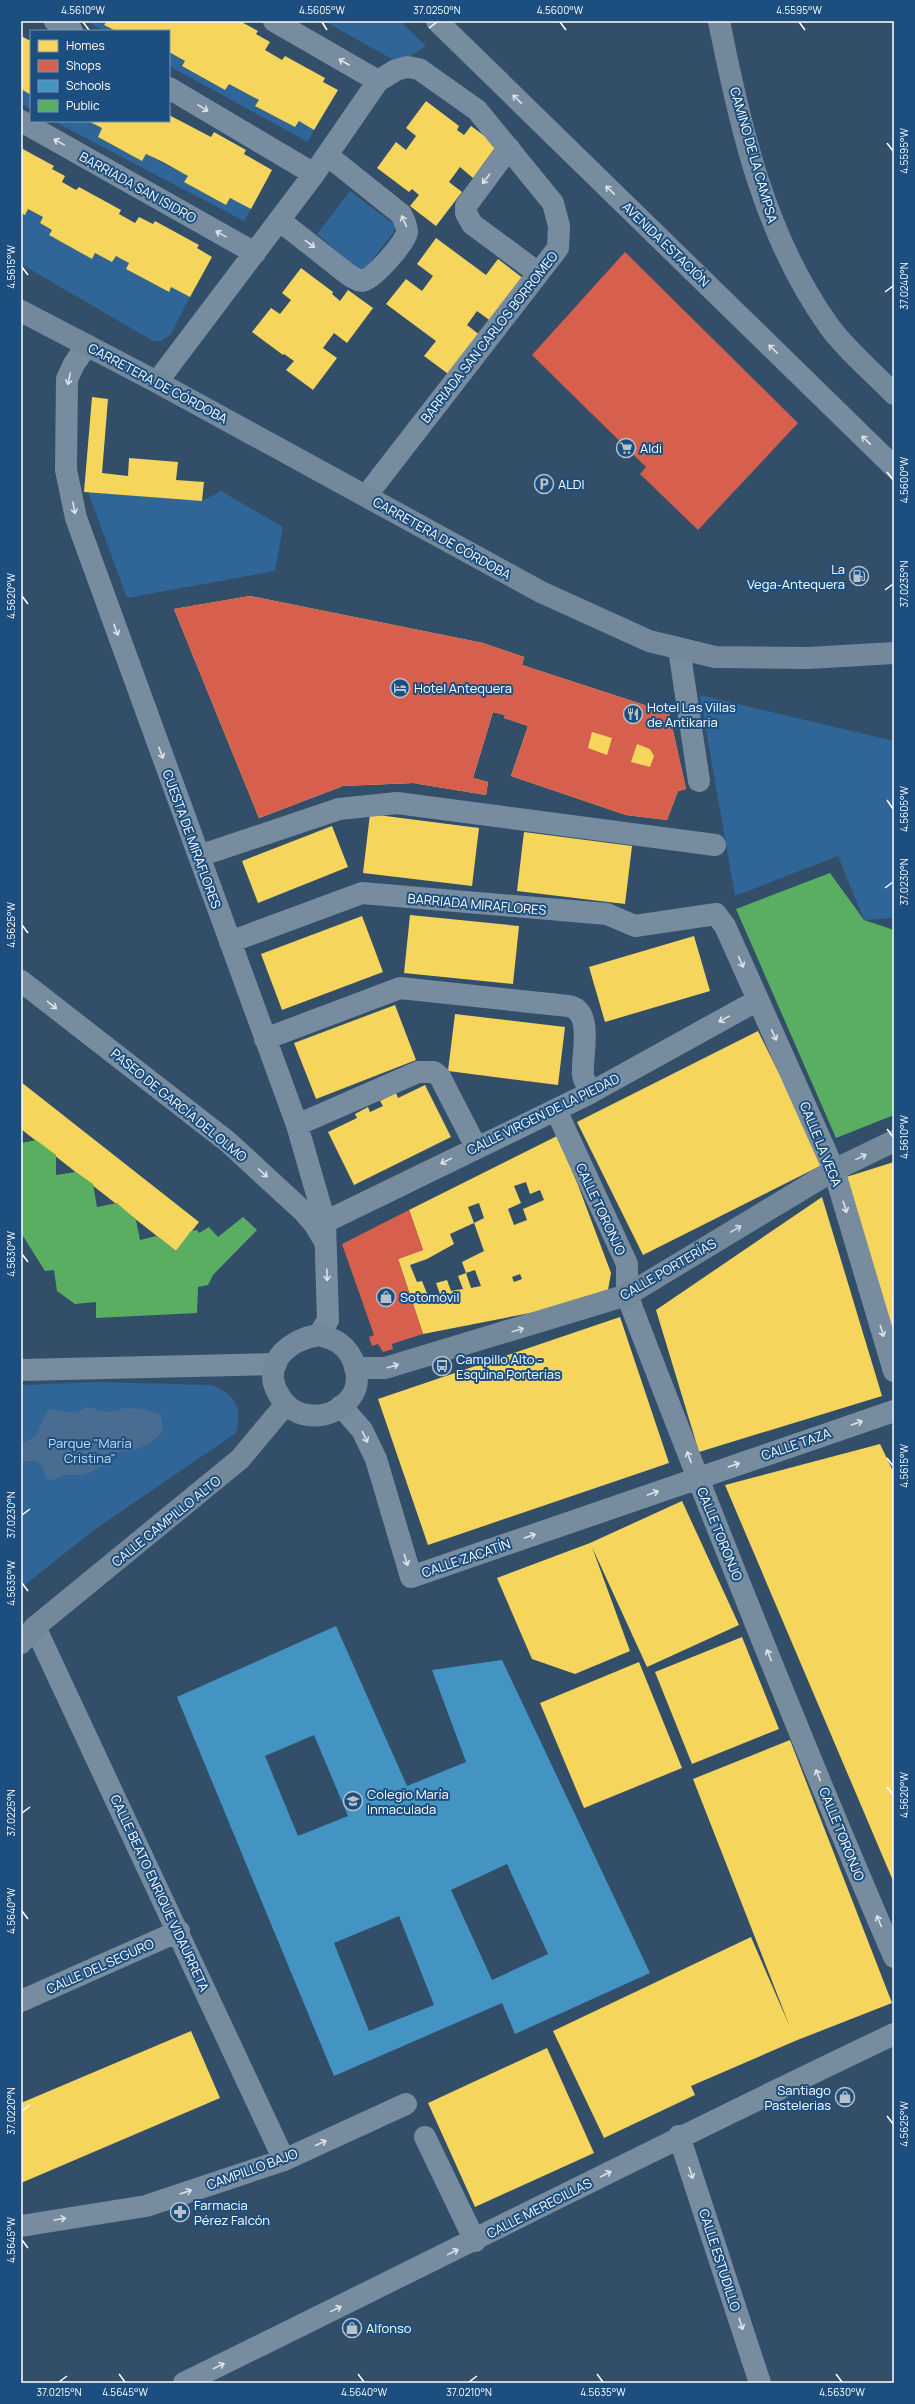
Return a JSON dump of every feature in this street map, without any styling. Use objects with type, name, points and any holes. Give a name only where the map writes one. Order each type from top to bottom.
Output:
[{"type":"street","points":[[55,21],[70,30]]},
{"type":"street","points":[[157,382],[314,174],[378,81],[274,21]]},
{"type":"street","name":"AVENIDA ESTACIÓN","points":[[437,21],[894,467]]},
{"type":"street","name":"CAMINO DE LA CAMPSA","points":[[719,21],[744,130],[772,223],[802,284],[829,328],[894,394]]},
{"type":"street","name":"BARRIADA SAN CARLOS BORROMEO","points":[[366,496],[558,248],[559,226],[553,203],[477,110],[419,69],[407,66],[396,70],[378,81]]},
{"type":"street","points":[[170,89],[314,174]]},
{"type":"street","name":"BARRIADA SAN ISIDRO","points":[[21,121],[255,253]]},
{"type":"street","points":[[509,148],[466,206],[466,213],[472,224],[538,273]]},
{"type":"street","points":[[279,220],[356,280],[363,281],[375,275],[404,239],[407,233],[401,214],[327,156]]},
{"type":"street","name":"CARRETERA DE CÓRDOBA","points":[[21,311],[157,382],[541,592],[649,641],[715,657],[765,658],[894,652]]},
{"type":"street","name":"CUESTA DE MIRAFLORES","points":[[87,345],[74,364],[67,379],[66,470],[76,518],[297,1125],[325,1232],[328,1320],[319,1335]]},
{"type":"street","points":[[679,649],[699,781]]},
{"type":"street","points":[[199,856],[339,809],[396,803],[715,845]]},
{"type":"street","name":"BARRIADA MIRAFLORES","points":[[230,942],[362,893],[607,914],[635,926],[716,914],[725,926]]},
{"type":"street","name":"CALLE LA VEGA","points":[[725,926],[834,1170],[894,1371]]},
{"type":"street","name":"PASEO DE GARCÍA DEL OLMO","points":[[21,981],[228,1142],[304,1212],[315,1225],[325,1232]]},
{"type":"street","points":[[265,1039],[400,988],[568,1006],[578,1010],[584,1022],[583,1077],[590,1092]]},
{"type":"street","name":"CALLE VIRGEN DE LA PIEDAD","points":[[325,1232],[476,1147],[556,1110],[758,1000]]},
{"type":"street","points":[[297,1125],[418,1072],[428,1071],[440,1077],[476,1147]]},
{"type":"street","name":"CALLE TORONJO","points":[[556,1110],[627,1264],[627,1295],[697,1478],[851,1858],[894,1957]]},
{"type":"street","name":"CALLE PORTERÍAS","points":[[355,1368],[385,1368],[627,1295],[834,1170],[894,1141]]},
{"type":"street","points":[[319,1335],[339,1343],[347,1351],[355,1368],[356,1387],[351,1397],[341,1406],[322,1415],[312,1416],[293,1411],[275,1389],[272,1378],[276,1364],[285,1350],[299,1340],[319,1335]]},
{"type":"street","points":[[21,1370],[276,1364]]},
{"type":"street","name":"CALLE CAMPILLO ALTO","points":[[21,1643],[36,1627],[240,1459],[286,1404]]},
{"type":"street","name":"CALLE ZACATÍN","points":[[341,1406],[362,1430],[376,1459],[411,1577],[697,1478]]},
{"type":"street","name":"CALLE TAZA","points":[[697,1478],[894,1411]]},
{"type":"street","name":"CALLE BEATO ENRIQUE VIDAURRETA","points":[[36,1627],[179,1931],[284,2160]]},
{"type":"street","name":"CALLE DEL SEGURO","points":[[21,2001],[179,1931]]},
{"type":"street","name":"CALLE MERECILLAS","points":[[184,2383],[475,2241],[679,2136],[894,2034]]},
{"type":"street","name":"CAMPILLO BAJO","points":[[21,2226],[146,2206],[284,2160],[406,2104]]},
{"type":"street","name":"CALLE ESTUDILLO","points":[[679,2136],[760,2383]]},
{"type":"street","points":[[425,2137],[475,2241]]},
{"type":"green space","points":[[90,21],[107,21],[105,25],[114,30],[102,30],[89,23]]},
{"type":"green space","points":[[324,21],[400,21],[426,46],[399,63]]},
{"type":"green space","points":[[170,53],[185,61],[182,66],[225,90],[229,84],[259,100],[255,106],[295,127],[299,121],[314,130],[308,142],[170,67]]},
{"type":"green space","points":[[21,89],[30,94],[30,108],[21,104]]},
{"type":"green space","points":[[55,122],[90,122],[102,128],[98,137],[142,161],[146,154],[188,176],[184,182],[226,205],[230,198],[251,209],[244,221]]},
{"type":"green space","points":[[350,191],[395,225],[394,232],[364,270],[358,270],[317,234]]},
{"type":"green space","points":[[28,209],[43,217],[40,223],[52,230],[49,235],[92,259],[95,253],[112,262],[116,256],[129,263],[126,269],[168,292],[171,287],[190,297],[171,334],[161,341],[153,341],[21,264],[21,213],[25,215]]},
{"type":"green space","points":[[221,491],[283,527],[275,571],[127,598],[88,492],[202,501]]},
{"type":"green space","points":[[700,695],[894,741],[894,918],[864,920],[838,856],[735,896]]},
{"type":"green space","name":"Parque \"María Cristina\"","points":[[98,1382],[212,1385],[227,1393],[236,1403],[238,1409],[238,1424],[236,1433],[94,1530],[21,1588],[21,1385]]},
{"type":"shaded area","points":[[87,1407],[108,1412],[126,1408],[145,1409],[161,1415],[163,1431],[143,1447],[131,1451],[117,1452],[103,1466],[84,1475],[65,1475],[53,1480],[46,1479],[43,1467],[36,1461],[21,1461],[21,1444],[36,1436],[48,1409],[76,1413]]},
{"type":"building: Homes","points":[[107,21],[240,21],[258,31],[256,34],[270,42],[265,50],[282,60],[285,56],[325,78],[323,82],[338,90],[314,130],[299,121],[295,127],[255,106],[259,100],[229,84],[225,90],[182,66],[185,61],[170,53],[170,30],[114,30],[104,25]]},
{"type":"building: Homes","points":[[21,36],[30,40],[30,94],[21,89]]},
{"type":"building: Homes","points":[[426,101],[459,126],[457,130],[464,135],[471,126],[497,145],[473,178],[460,167],[449,182],[462,192],[436,226],[410,206],[419,195],[412,189],[409,192],[377,168],[396,142],[406,150],[416,136],[406,128]]},
{"type":"building: Homes","points":[[170,116],[211,137],[214,132],[246,150],[244,154],[272,170],[251,209],[230,198],[226,205],[184,182],[188,176],[163,162],[146,154],[142,161],[98,137],[102,128],[90,122],[170,122]]},
{"type":"building: Homes","points":[[21,148],[54,166],[52,169],[65,176],[62,182],[76,190],[79,187],[121,210],[119,214],[135,223],[139,217],[153,224],[155,221],[199,245],[197,248],[212,257],[190,297],[171,287],[169,292],[126,269],[129,263],[116,256],[112,262],[95,253],[92,259],[49,235],[52,230],[40,223],[43,217],[28,209],[25,215],[21,213]]},
{"type":"building: Homes","points":[[436,238],[486,275],[498,259],[524,279],[492,322],[477,311],[467,325],[481,336],[451,376],[424,356],[436,341],[386,304],[406,279],[422,291],[433,276],[417,264]]},
{"type":"building: Homes","points":[[301,268],[333,292],[332,294],[340,301],[348,290],[373,308],[347,343],[334,333],[323,348],[337,358],[313,390],[286,370],[294,361],[284,354],[283,355],[252,332],[271,308],[280,314],[291,300],[282,293]]},
{"type":"building: Homes","points":[[92,397],[108,399],[102,473],[128,476],[129,458],[178,462],[176,480],[204,482],[202,501],[84,492]]},
{"type":"building: Homes","name":"Hotel Antequera","points":[[250,596],[483,643],[524,657],[522,665],[669,713],[686,789],[678,791],[667,820],[626,815],[511,776],[528,726],[504,718],[505,715],[493,712],[473,778],[488,782],[486,795],[413,783],[343,786],[259,818],[174,609]]},
{"type":"building: Homes","points":[[370,814],[479,828],[472,886],[363,873]]},
{"type":"building: Homes","points":[[332,826],[348,867],[258,903],[242,861]]},
{"type":"building: Homes","points":[[524,832],[632,846],[625,904],[517,891]]},
{"type":"building: Homes","points":[[410,915],[519,926],[513,984],[404,973]]},
{"type":"building: Homes","points":[[362,916],[383,972],[282,1010],[261,954]]},
{"type":"building: Homes","points":[[694,936],[710,991],[605,1022],[589,967]]},
{"type":"building: Homes","points":[[395,1005],[416,1060],[316,1099],[294,1043]]},
{"type":"building: Homes","points":[[455,1014],[565,1027],[558,1085],[448,1071]]},
{"type":"building: Homes","points":[[758,1031],[824,1164],[643,1255],[577,1122]]},
{"type":"building: Homes","points":[[21,1082],[199,1222],[176,1251],[21,1129]]},
{"type":"building: Homes","points":[[425,1085],[451,1137],[354,1185],[328,1132],[357,1118],[355,1114],[368,1107],[370,1112],[383,1106],[380,1101],[396,1093],[398,1098]]},
{"type":"building: Homes","points":[[557,1136],[578,1185],[611,1273],[608,1290],[535,1312],[423,1334],[398,1259],[423,1250],[409,1210]],"holes":[[[526,1182],[530,1194],[540,1190],[544,1200],[523,1209],[527,1220],[514,1225],[508,1209],[521,1203],[514,1186]],[[479,1203],[484,1218],[474,1223],[468,1207]],[[474,1223],[484,1251],[462,1262],[466,1273],[458,1276],[463,1289],[451,1291],[447,1280],[436,1283],[440,1294],[428,1296],[422,1281],[417,1282],[410,1265],[427,1259],[454,1244],[450,1234]],[[475,1270],[481,1286],[471,1288],[466,1273]],[[520,1274],[522,1279],[514,1282],[512,1277]]]},
{"type":"building: Homes","points":[[894,1162],[894,1336],[843,1178]]},
{"type":"building: Homes","points":[[822,1197],[882,1396],[699,1452],[656,1310]]},
{"type":"building: Homes","points":[[620,1317],[669,1463],[428,1545],[378,1399]]},
{"type":"building: Homes","points":[[880,1444],[894,1473],[894,1883],[725,1485]]},
{"type":"building: Homes","points":[[682,1501],[739,1625],[647,1667],[592,1547],[630,1651],[575,1674],[532,1659],[497,1578],[590,1543]]},
{"type":"building: Homes","points":[[742,1637],[779,1729],[692,1764],[655,1672]]},
{"type":"building: Homes","points":[[639,1662],[682,1768],[584,1808],[540,1703]]},
{"type":"building: Homes","points":[[790,1740],[892,2003],[795,2041],[691,2086],[695,2095],[604,2138],[553,2031],[751,1937],[790,2027],[693,1779]]},
{"type":"building: Homes","points":[[191,2031],[220,2098],[21,2183],[21,2103]]},
{"type":"building: Homes","points":[[547,2048],[594,2153],[475,2207],[428,2103]]},
{"type":"building: Shops","points":[[625,252],[798,423],[698,530],[640,474],[646,467],[532,355]]},
{"type":"building: Shops","name":"Hotel Antequera","points":[[250,596],[483,643],[524,657],[522,665],[669,713],[686,789],[678,791],[667,820],[626,815],[511,776],[528,726],[504,718],[505,715],[493,712],[473,778],[488,782],[486,795],[413,783],[343,786],[259,818],[174,609]],"holes":[[[592,732],[612,738],[607,755],[588,748]],[[637,744],[650,749],[654,756],[650,767],[631,762]]]},
{"type":"building: Shops","name":"Sotomóvil","points":[[409,1210],[423,1250],[398,1259],[423,1334],[392,1344],[393,1349],[383,1352],[378,1344],[372,1346],[369,1337],[374,1335],[342,1244]]},
{"type":"building: Schools","points":[[336,1626],[407,1786],[466,1762],[432,1670],[502,1660],[650,1973],[515,2034],[502,2003],[334,2076],[177,1697]],"holes":[[[314,1735],[348,1816],[298,1836],[265,1756]],[[507,1864],[548,1954],[492,1980],[451,1890]],[[399,1916],[434,2005],[369,2031],[334,1943]]]},
{"type":"building: Public","points":[[830,873],[864,920],[894,930],[894,1115],[836,1138],[736,909]]},
{"type":"building: Public","points":[[36,1140],[56,1155],[56,1175],[76,1172],[93,1184],[97,1207],[117,1203],[136,1220],[140,1240],[157,1236],[176,1251],[191,1231],[197,1230],[199,1233],[209,1227],[218,1237],[243,1217],[257,1230],[213,1275],[208,1285],[198,1287],[197,1313],[96,1318],[96,1302],[75,1304],[57,1291],[54,1270],[45,1271],[21,1233],[21,1143]]},
{"type":"place","name":"Aldi","points":[[626,448]]},
{"type":"place","name":"ALDI","points":[[544,484]]},
{"type":"place","name":"La Vega-Antequera","points":[[859,576]]},
{"type":"place","name":"Hotel Antequera","points":[[400,688]]},
{"type":"place","name":"Hotel Las Villas de Antikaria","points":[[633,714]]},
{"type":"place","name":"Sotomóvil","points":[[386,1297]]},
{"type":"place","name":"Campillo Alto - Esquina Porterías","points":[[442,1366]]},
{"type":"place","name":"Colegio María Inmaculada","points":[[353,1801]]},
{"type":"place","name":"Santiago Pastelerias","points":[[845,2097]]},
{"type":"place","name":"Farmacia Pérez Falcón","points":[[180,2212]]},
{"type":"place","name":"Alfonso","points":[[352,2328]]}]
